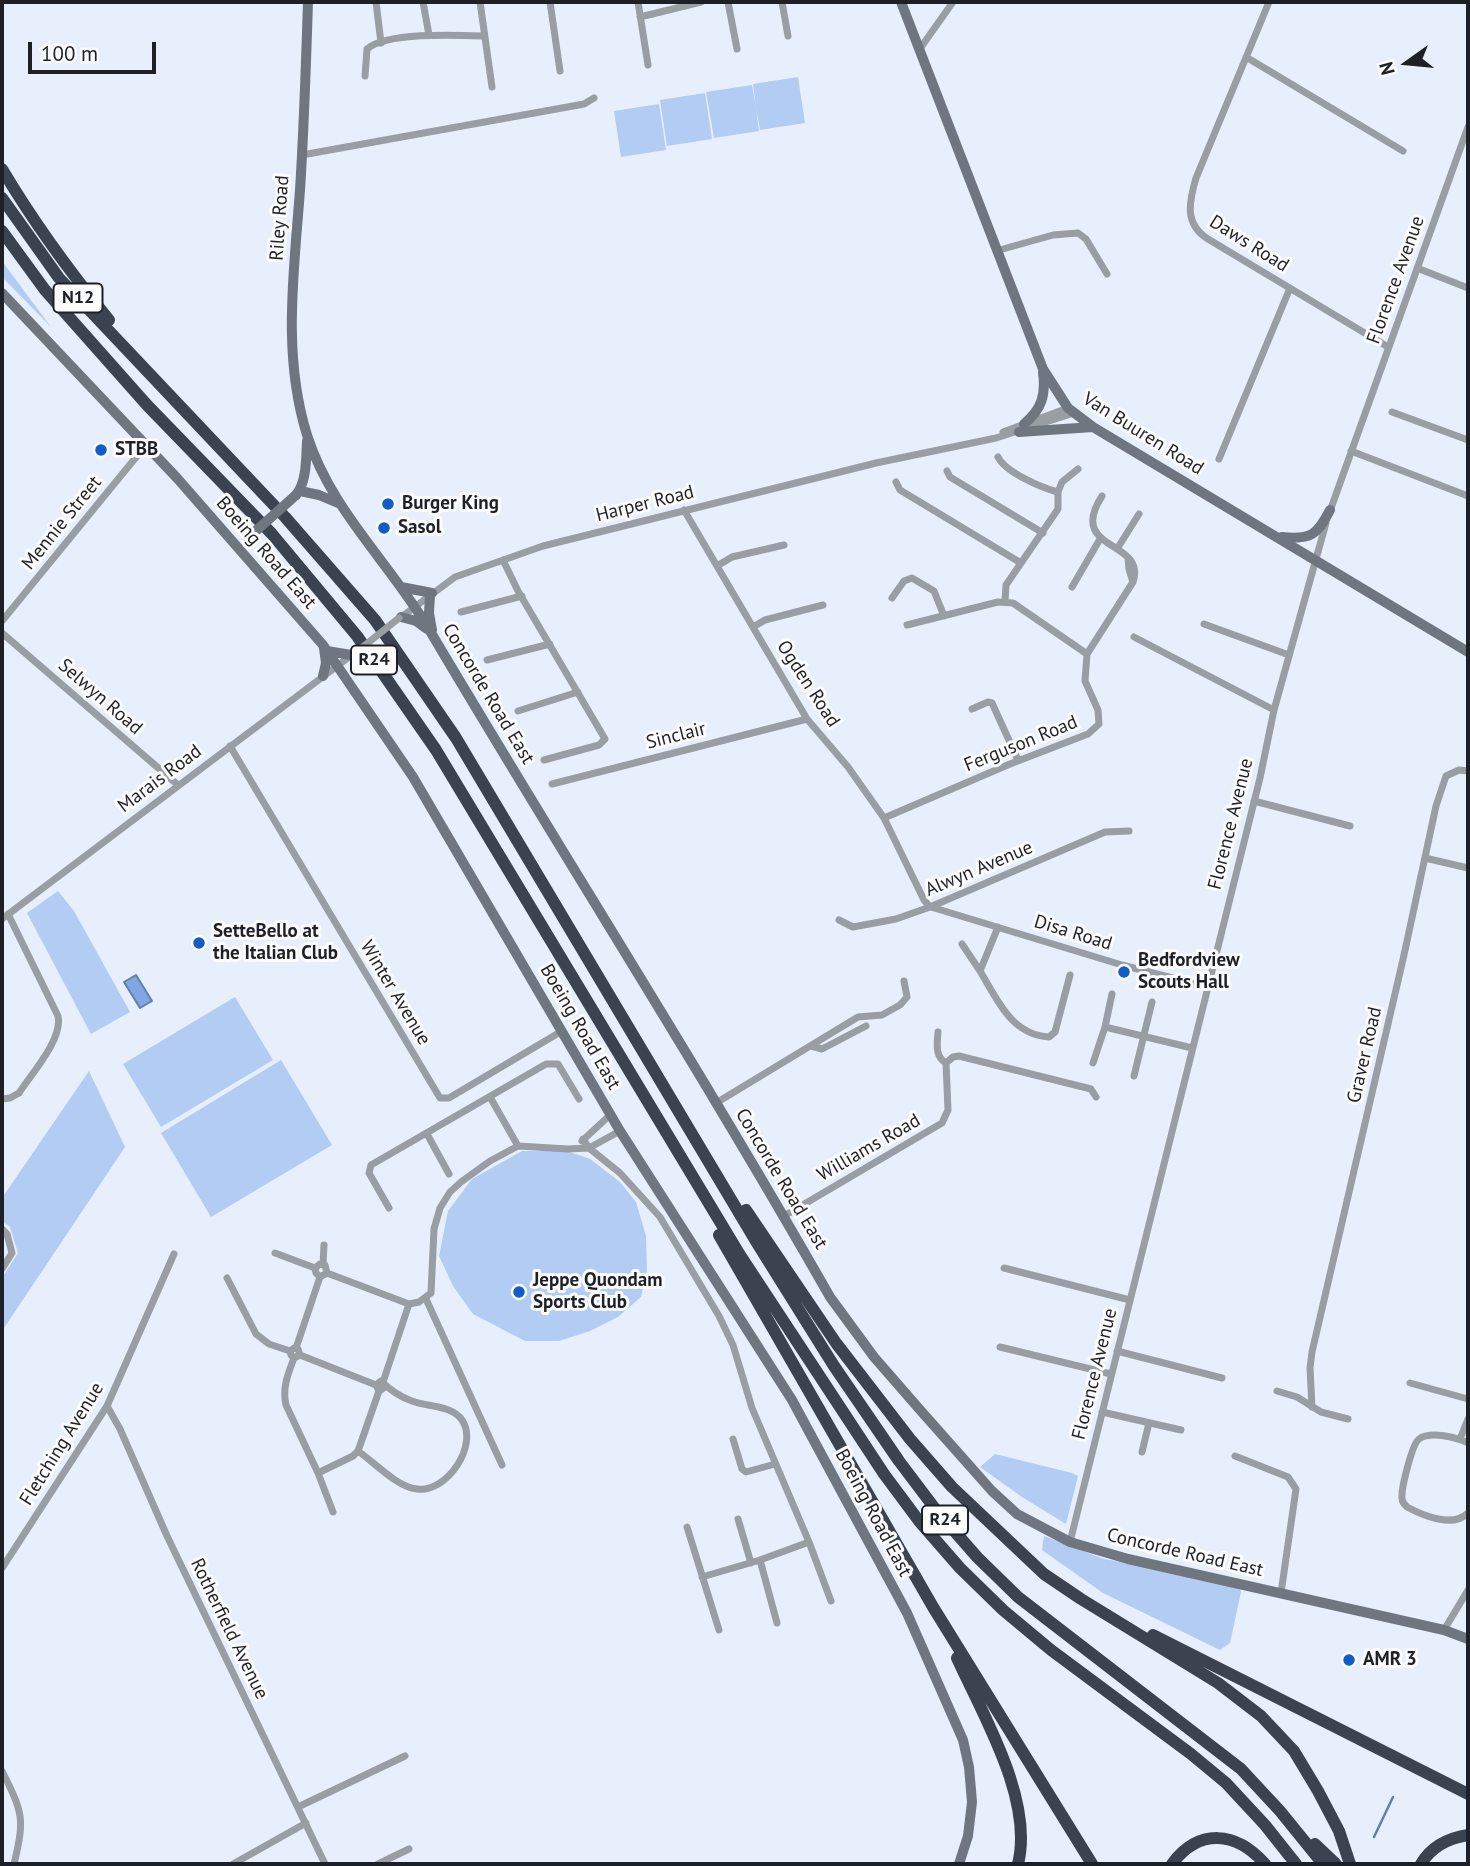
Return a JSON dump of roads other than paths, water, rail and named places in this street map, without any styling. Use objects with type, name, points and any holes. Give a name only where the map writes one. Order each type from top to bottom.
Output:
[{"type":"highway","name":"R24","points":[[2,169],[25,208],[69,270],[164,389],[285,517],[375,620],[456,738],[757,1243],[835,1366],[899,1461],[936,1510],[977,1557],[1018,1597],[1241,1769],[1323,1864]]},
{"type":"highway","name":"N12","points":[[2,198],[59,278],[164,389]]},
{"type":"highway","name":"R24","points":[[2,231],[45,290],[147,405],[272,534],[357,636],[436,750],[740,1255],[884,1474],[936,1540],[960,1569],[1003,1610],[1051,1650],[1226,1783],[1296,1864]]},
{"type":"highway","points":[[666,1090],[836,1343],[910,1439],[952,1487],[1044,1574],[1218,1683],[1261,1716],[1294,1751],[1339,1831],[1350,1864]]},
{"type":"highway","points":[[672,1143],[733,1261],[933,1607],[1092,1864]]},
{"type":"highway","points":[[1081,1599],[1468,1794]]},
{"type":"highway","points":[[933,1607],[1010,1776],[1022,1830],[1018,1864]]},
{"type":"highway","points":[[1280,1811],[1336,1864]]},
{"type":"highway","points":[[1421,1864],[1436,1847],[1458,1836],[1468,1835]]},
{"type":"highway","points":[[1172,1864],[1182,1850],[1199,1840],[1224,1838],[1241,1844],[1265,1864]]},
{"type":"main road","name":"Riley Road","points":[[307,435],[297,388],[290,327],[302,155],[308,2]]},
{"type":"main road","name":"Van Buuren Road","points":[[901,2],[1043,369],[1071,411],[1093,427],[1468,652]]},
{"type":"main road","name":"Boeing Road East","points":[[2,293],[249,558],[325,648],[413,777],[610,1115],[792,1400],[907,1613],[963,1740],[969,1767],[972,1802],[968,1836],[959,1864]]},
{"type":"main road","points":[[1021,428],[1036,413],[1043,401],[1043,369]]},
{"type":"main road","points":[[1021,428],[1093,427]]},
{"type":"main road","points":[[248,538],[298,493],[306,464],[307,435]]},
{"type":"main road","name":"Concorde Road East","points":[[307,435],[322,473],[338,503],[415,606],[784,1216],[830,1297],[849,1325],[992,1492],[1017,1514],[1070,1542],[1128,1559],[1444,1630],[1468,1639]]},
{"type":"main road","points":[[298,493],[319,495],[338,503]]},
{"type":"main road","points":[[198,502],[235,535],[248,538]]},
{"type":"main road","points":[[1276,536],[1300,538],[1312,535],[1322,525],[1330,510]]},
{"type":"main road","points":[[248,538],[249,558]]},
{"type":"main road","points":[[400,587],[431,594],[431,634],[416,621],[401,617],[400,587]]},
{"type":"main road","points":[[324,676],[325,648],[351,655],[347,679]]},
{"type":"street","points":[[376,2],[381,43]]},
{"type":"street","points":[[423,2],[429,35]]},
{"type":"street","points":[[480,2],[492,87]]},
{"type":"street","points":[[550,2],[560,71]]},
{"type":"street","points":[[638,2],[648,65]]},
{"type":"street","points":[[640,17],[701,2]]},
{"type":"street","points":[[728,2],[737,49]]},
{"type":"street","points":[[782,2],[788,36]]},
{"type":"street","points":[[919,50],[953,2]]},
{"type":"street","name":"Daws Road","points":[[1269,2],[1196,178],[1189,214],[1193,226],[1200,234],[1388,347]]},
{"type":"street","points":[[365,76],[367,49],[381,43],[429,35],[484,36]]},
{"type":"street","points":[[1246,57],[1403,151]]},
{"type":"street","points":[[302,155],[584,104],[594,97]]},
{"type":"street","name":"Florence Avenue","points":[[1070,1542],[1275,710],[1315,559],[1330,510],[1468,127]]},
{"type":"street","points":[[996,251],[1053,235],[1078,233],[1086,239],[1107,274]]},
{"type":"street","points":[[1417,268],[1468,288]]},
{"type":"street","points":[[1219,459],[1290,288]]},
{"type":"street","name":"Harper Road","points":[[337,666],[455,577],[543,546],[876,463],[989,438],[1071,411]]},
{"type":"street","points":[[1392,412],[1468,440]]},
{"type":"street","name":"Mennie Street","points":[[2,621],[146,445]]},
{"type":"street","points":[[1351,451],[1468,496]]},
{"type":"street","points":[[998,457],[1002,464],[1042,488],[1058,492]]},
{"type":"street","points":[[1005,602],[1006,585],[1058,509],[1058,492],[1062,482],[1078,469]]},
{"type":"street","points":[[947,471],[950,477],[1043,533]]},
{"type":"street","points":[[896,482],[900,490],[1021,563]]},
{"type":"street","points":[[908,625],[1005,602],[1019,607],[1087,654],[1133,582],[1135,566],[1117,549],[1100,539],[1091,518],[1102,496]]},
{"type":"street","name":"Ogden Road","points":[[684,510],[807,719],[848,767],[884,818],[924,900],[930,907]]},
{"type":"street","points":[[1117,549],[1139,514]]},
{"type":"street","points":[[1072,587],[1100,539]]},
{"type":"street","points":[[717,566],[732,557],[784,545]]},
{"type":"street","points":[[503,560],[604,737],[604,742],[599,745],[544,760]]},
{"type":"street","points":[[892,598],[904,581],[912,578],[934,590],[944,616]]},
{"type":"street","points":[[461,612],[522,596]]},
{"type":"street","points":[[752,626],[823,605]]},
{"type":"street","points":[[1204,624],[1289,655]]},
{"type":"street","name":"Selwyn Road","points":[[2,632],[178,785]]},
{"type":"street","points":[[1135,638],[1275,710]]},
{"type":"street","points":[[487,660],[550,644]]},
{"type":"street","name":"Ferguson Road","points":[[884,818],[1018,760],[1088,734],[1097,727],[1098,710],[1085,681],[1087,654]]},
{"type":"street","name":"Marais Road","points":[[5,916],[337,666]]},
{"type":"street","points":[[517,711],[578,692]]},
{"type":"street","points":[[972,709],[988,702],[992,703],[1018,760]]},
{"type":"street","name":"Sinclair","points":[[552,784],[807,719]]},
{"type":"street","name":"Winter Avenue","points":[[230,746],[440,1098],[449,1098],[562,1031]]},
{"type":"street","name":"Graver Road","points":[[1312,1407],[1312,1352],[1443,779],[1454,771],[1468,771]]},
{"type":"street","points":[[1254,801],[1350,826]]},
{"type":"street","name":"Alwyn Avenue","points":[[839,920],[853,927],[896,919],[1105,832],[1129,831]]},
{"type":"street","points":[[1425,858],[1468,868]]},
{"type":"street","name":"Disa Road","points":[[930,907],[1207,987]]},
{"type":"street","points":[[2,1099],[19,1093],[55,1038],[59,1027],[58,1016],[5,916]]},
{"type":"street","points":[[980,971],[998,928]]},
{"type":"street","points":[[962,944],[1016,1026],[1032,1034],[1049,1037],[1055,1032],[1070,975]]},
{"type":"street","points":[[716,1103],[858,1017],[877,1017],[900,1005],[908,997],[904,981]]},
{"type":"street","points":[[1093,1063],[1112,994]]},
{"type":"street","points":[[1134,1076],[1152,1002]]},
{"type":"street","points":[[811,1046],[822,1049],[866,1026]]},
{"type":"street","points":[[1105,1027],[1192,1048]]},
{"type":"street","points":[[938,1032],[937,1051],[941,1060],[946,1063],[950,1058],[959,1056],[1091,1089],[1097,1097]]},
{"type":"street","points":[[389,1208],[369,1173],[369,1168],[550,1062],[558,1064],[562,1069],[579,1099]]},
{"type":"street","name":"Williams Road","points":[[784,1216],[942,1123],[948,1110],[946,1063]]},
{"type":"street","points":[[490,1097],[518,1146]]},
{"type":"street","points":[[578,1148],[583,1139],[610,1115]]},
{"type":"street","points":[[324,1245],[316,1273],[408,1304],[419,1303],[431,1293],[432,1241],[440,1208],[450,1192],[461,1182],[490,1161],[518,1146],[589,1148],[620,1131]]},
{"type":"street","points":[[427,1134],[449,1174]]},
{"type":"street","points":[[583,1139],[589,1148],[620,1173],[649,1204],[709,1297],[733,1345],[752,1408],[831,1601]]},
{"type":"street","points":[[2,1229],[7,1234],[12,1253],[2,1269]]},
{"type":"street","points":[[275,1253],[327,1267],[286,1377],[284,1398],[333,1512]]},
{"type":"street","name":"Fletching Avenue","points":[[2,1568],[107,1406],[174,1254]]},
{"type":"street","points":[[1004,1268],[1130,1300]]},
{"type":"street","points":[[227,1278],[256,1334],[269,1343],[381,1386],[414,1402],[446,1409],[460,1417],[466,1431],[459,1463],[445,1481],[423,1490],[413,1489],[396,1481],[358,1451]]},
{"type":"street","points":[[426,1299],[502,1465]]},
{"type":"street","points":[[318,1473],[358,1451],[408,1304]]},
{"type":"street","points":[[1000,1347],[1111,1374]]},
{"type":"street","points":[[1117,1352],[1222,1378]]},
{"type":"street","points":[[1410,1383],[1468,1399]]},
{"type":"street","points":[[1277,1391],[1297,1397],[1321,1412],[1348,1419]]},
{"type":"street","name":"Rotherfield Avenue","points":[[107,1406],[325,1864]]},
{"type":"street","points":[[1102,1412],[1181,1430]]},
{"type":"street","points":[[1468,1419],[1464,1441],[1430,1436],[1417,1441],[1401,1494],[1407,1507],[1449,1521],[1458,1520],[1468,1513]]},
{"type":"street","points":[[1142,1452],[1149,1423]]},
{"type":"street","points":[[733,1439],[742,1469],[746,1472],[775,1464]]},
{"type":"street","points":[[1235,1456],[1292,1480],[1297,1495],[1290,1521],[1281,1593]]},
{"type":"street","points":[[738,1519],[751,1563]]},
{"type":"street","points":[[687,1527],[719,1630]]},
{"type":"street","points":[[702,1577],[809,1542]]},
{"type":"street","points":[[760,1560],[777,1623]]},
{"type":"street","points":[[1444,1630],[1468,1590]]},
{"type":"street","points":[[298,1807],[405,1756]]},
{"type":"street","points":[[2,1771],[22,1820],[23,1828],[14,1864]]},
{"type":"street","points":[[233,1864],[306,1823]]},
{"type":"street","points":[[379,1864],[409,1849]]},
{"type":"waterway","points":[[1374,1837],[1393,1797]]},
{"type":"place","name":"STBB","points":[[101,450]]},
{"type":"place","name":"Burger King","points":[[388,504]]},
{"type":"place","name":"Sasol","points":[[384,528]]},
{"type":"place","name":"SetteBello at the Italian Club","points":[[199,943]]},
{"type":"place","name":"Bedfordview Scouts Hall","points":[[1124,972]]},
{"type":"place","name":"Jeppe Quondam Sports Club","points":[[519,1292]]},
{"type":"place","name":"AMR 3","points":[[1349,1660]]}]
